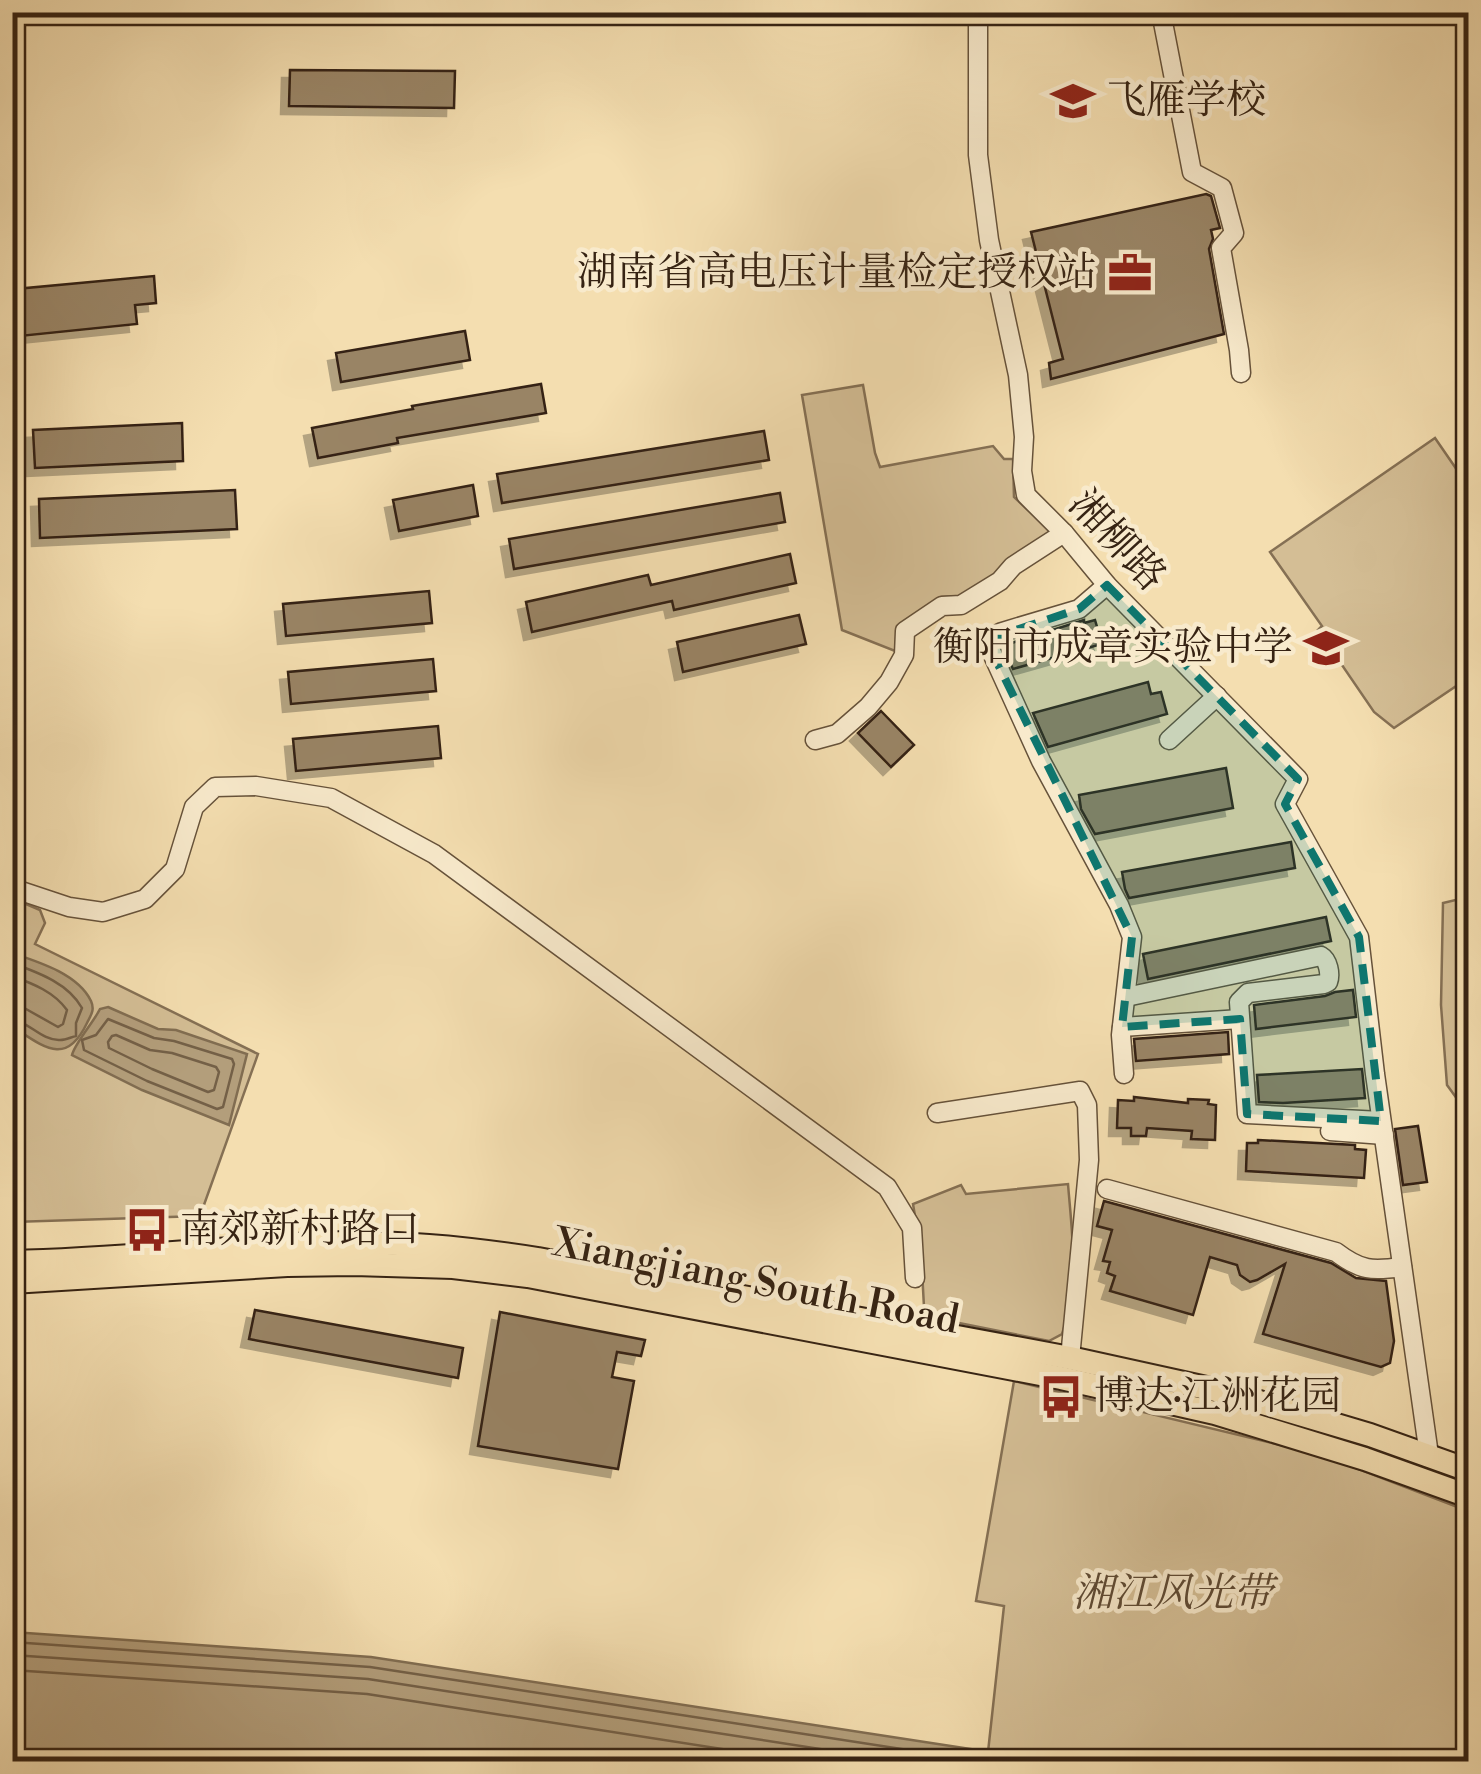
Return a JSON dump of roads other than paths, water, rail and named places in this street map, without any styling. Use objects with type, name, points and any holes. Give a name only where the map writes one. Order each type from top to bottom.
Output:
[{"type":"main road","name":"Xiangjiang South Road","points":[[12,1262],[285,1244],[452,1246],[1070,1358],[1229,1393],[1370,1435],[1468,1470]]},
{"type":"main road","name":"Xiangjiang South Road","points":[[12,1282],[354,1264],[453,1266],[528,1276],[1061,1378],[1215,1413],[1468,1496]]},
{"type":"street","name":"湘柳路","points":[[978,12],[978,155],[990,240],[1018,375],[1026,495],[1064,532],[1107,584],[1298,779],[1284,804],[1360,937],[1382,1128],[1429,1456]]},
{"type":"street","points":[[1161,12],[1192,172],[1222,188],[1234,234],[1222,248],[1241,373]]},
{"type":"street","points":[[814,740],[837,734],[889,682],[904,655],[905,631],[942,606],[962,605],[1064,532]]},
{"type":"street","points":[[1107,584],[1079,609],[986,640],[1040,761],[1132,937],[1122,1028],[1124,1074]]},
{"type":"street","points":[[1169,740],[1217,696]]},
{"type":"street","points":[[12,888],[69,908],[103,912],[145,899],[175,869],[194,807],[215,787],[256,786],[332,798],[434,854],[887,1188],[912,1228],[915,1278]]},
{"type":"street","points":[[1126,996],[1325,958],[1328,982],[1248,993],[1239,1002],[1247,1114],[1342,1128],[1382,1128]]},
{"type":"street","points":[[1122,1028],[1240,1019]]},
{"type":"street","points":[[938,1113],[1080,1091],[1087,1105],[1089,1160],[1070,1358]]},
{"type":"street","points":[[1107,1189],[1336,1252],[1353,1265],[1373,1271],[1402,1267]]},
{"type":"water","points":[[12,953],[57,970],[85,992],[92,1012],[71,1045],[63,1049],[44,1046],[13,1027]]},
{"type":"water","points":[[108,1007],[158,1029],[176,1030],[247,1054],[229,1125],[142,1090],[72,1055],[100,1009]]},
{"type":"water","points":[[12,1632],[371,1657],[1038,1761],[13,1761]]},
{"type":"place","name":"飞雁学校","points":[[1073,101]]},
{"type":"place","name":"湖南省高电压计量检定授权站","points":[[1130,273]]},
{"type":"place","name":"衡阳市成章实验中学","points":[[1326,648]]},
{"type":"place","name":"南郊新村路口","points":[[147,1230]]},
{"type":"place","name":"博达·江洲花园","points":[[1061,1397]]},
{"type":"park label","name":"湘江风光带","points":[[1173,1594]]}]
